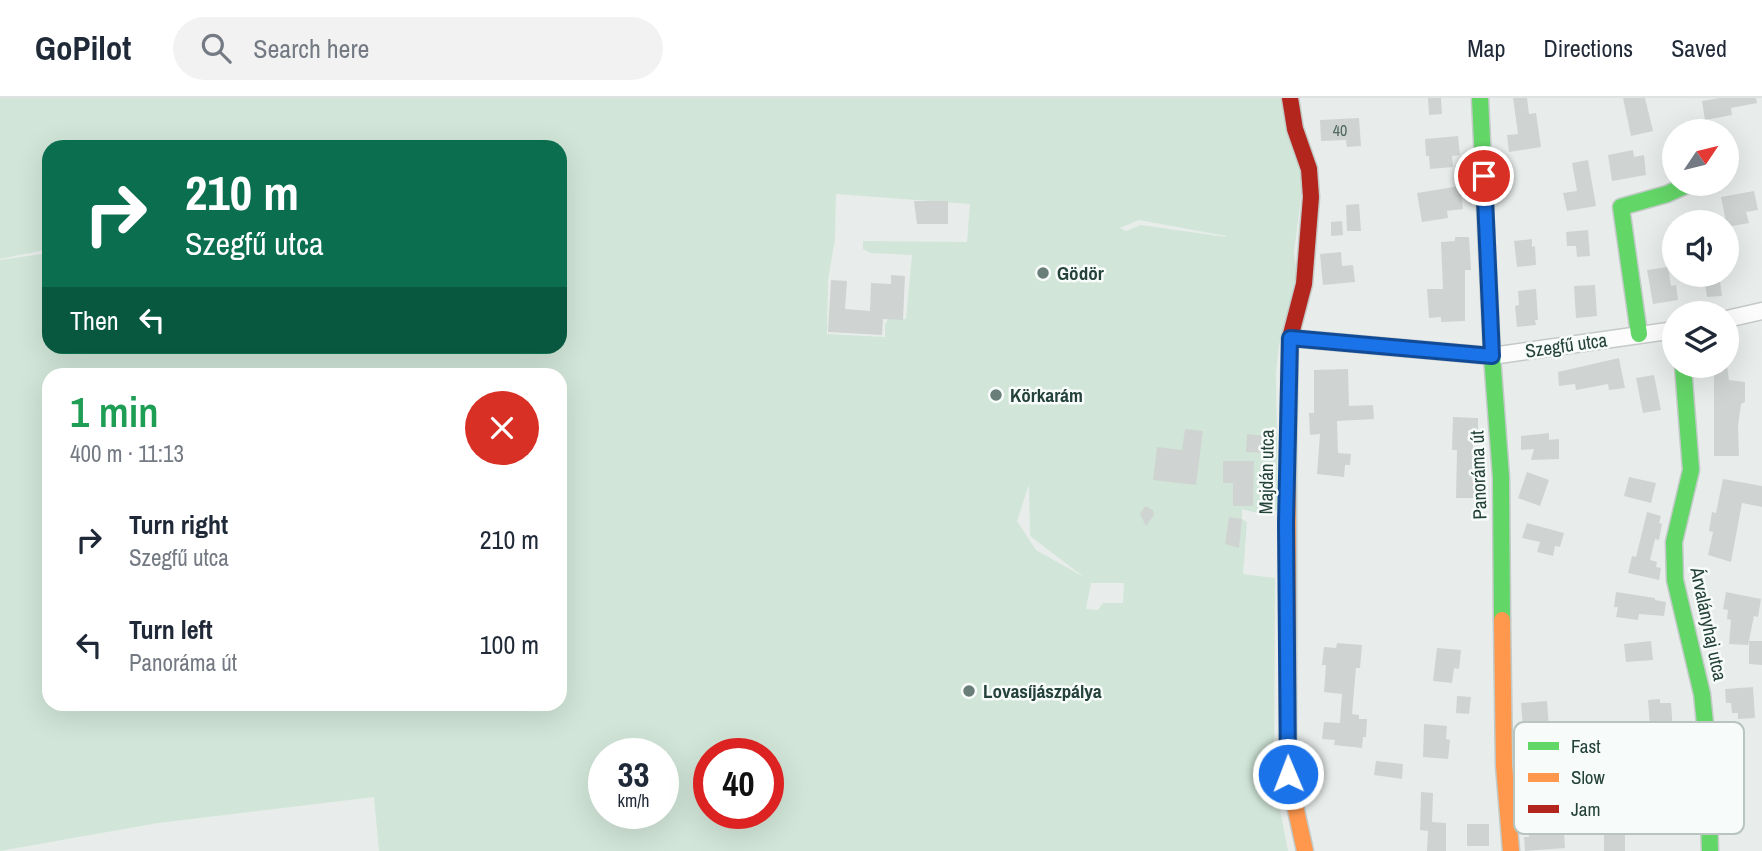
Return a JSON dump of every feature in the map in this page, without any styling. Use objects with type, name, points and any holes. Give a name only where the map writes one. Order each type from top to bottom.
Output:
[{"type":"street","name":"Majdán utca","points":[[1290,98],[1295,129],[1309,169],[1311,197],[1304,284],[1290,338],[1286,523],[1288,774],[1304,851]]},
{"type":"street","name":"Panoráma út","points":[[1480,98],[1492,356],[1501,477],[1502,712],[1511,851]]},
{"type":"street","points":[[1639,334],[1621,207],[1662,195]]},
{"type":"street","points":[[1739,316],[1762,311]]},
{"type":"street","name":"Szegfű utca","points":[[1290,338],[1492,356],[1662,331]]},
{"type":"street","name":"Árvalányhaj utca","points":[[1683,378],[1691,470],[1674,542],[1675,580],[1702,694],[1705,722]]},
{"type":"green space","points":[[0,98],[1287,98],[1301,170],[1301,198],[1294,252],[1298,282],[1279,345],[1276,373],[1278,509],[1265,514],[1242,509],[1242,519],[1247,522],[1243,574],[1275,578],[1274,778],[1288,851],[379,851],[374,797],[158,823],[0,851],[0,260],[42,254],[42,354],[567,354],[567,140],[42,140],[42,250],[0,259]],"holes":[[[836,194],[970,204],[967,242],[863,241],[863,249],[871,253],[912,255],[906,319],[888,319],[885,337],[827,334],[828,280],[835,239]],[[1139,220],[1226,236],[1141,225],[1126,231],[1120,228]],[[1029,484],[1030,536],[1084,577],[1036,550],[1017,521]],[[1091,583],[1124,583],[1123,603],[1103,603],[1098,610],[1086,609]]]},
{"type":"building","points":[[1428,98],[1441,98],[1442,114],[1429,115]]},
{"type":"building","points":[[1513,98],[1527,98],[1529,114],[1536,113],[1541,147],[1509,152],[1507,135],[1518,134]]},
{"type":"building","points":[[1623,98],[1645,98],[1653,131],[1631,136]]},
{"type":"building","points":[[1756,98],[1757,103],[1731,108],[1732,115],[1705,119],[1702,101]]},
{"type":"building","points":[[1359,118],[1361,146],[1347,147],[1346,140],[1321,141],[1320,120]]},
{"type":"building","points":[[1458,136],[1460,155],[1452,156],[1453,167],[1430,169],[1425,139]]},
{"type":"building","points":[[1633,150],[1634,157],[1644,155],[1646,175],[1612,181],[1608,155]]},
{"type":"building","points":[[1588,160],[1596,206],[1567,211],[1563,193],[1577,191],[1572,163]]},
{"type":"building","points":[[1460,186],[1463,209],[1447,211],[1448,218],[1422,222],[1417,193]]},
{"type":"building","points":[[1754,191],[1758,210],[1746,212],[1749,223],[1739,225],[1739,210],[1724,210],[1721,197],[1740,196],[1740,194]]},
{"type":"building","points":[[914,201],[948,201],[948,224],[917,224]]},
{"type":"building","points":[[1359,204],[1361,231],[1347,231],[1346,205]]},
{"type":"building","points":[[1342,221],[1343,235],[1331,236],[1331,222]]},
{"type":"building","points":[[1588,230],[1590,256],[1577,257],[1576,246],[1567,246],[1566,232]]},
{"type":"building","points":[[1455,237],[1469,237],[1471,270],[1465,270],[1465,321],[1441,322],[1441,317],[1429,318],[1427,289],[1443,289],[1441,242],[1455,241]]},
{"type":"building","points":[[1532,239],[1536,265],[1517,267],[1514,241]]},
{"type":"building","points":[[1341,252],[1342,266],[1353,265],[1355,282],[1323,285],[1320,254]]},
{"type":"building","points":[[1662,268],[1662,287],[1676,287],[1678,300],[1653,304],[1647,270]]},
{"type":"building","points":[[891,275],[905,276],[903,320],[883,319],[882,335],[828,332],[831,280],[847,281],[845,309],[870,311],[871,283],[891,284]]},
{"type":"building","points":[[1595,285],[1597,316],[1576,318],[1574,286]]},
{"type":"building","points":[[1706,287],[1721,287],[1722,296],[1707,297]]},
{"type":"building","points":[[1536,289],[1536,325],[1517,327],[1515,306],[1519,305],[1518,291]]},
{"type":"building","points":[[1619,358],[1625,388],[1609,390],[1608,384],[1576,390],[1575,384],[1559,386],[1558,372]]},
{"type":"building","points":[[1348,369],[1349,406],[1373,405],[1374,419],[1337,421],[1338,453],[1351,454],[1350,465],[1345,465],[1344,477],[1317,474],[1320,434],[1310,435],[1309,413],[1314,413],[1314,370]]},
{"type":"building","points":[[1654,375],[1661,410],[1643,413],[1636,378]]},
{"type":"building","points":[[1714,378],[1745,382],[1745,402],[1741,404],[1738,426],[1739,456],[1714,456]]},
{"type":"building","points":[[1453,417],[1478,418],[1478,438],[1473,437],[1473,465],[1482,465],[1482,485],[1477,485],[1477,498],[1456,498],[1457,450],[1452,450]]},
{"type":"building","points":[[1185,429],[1203,431],[1196,485],[1153,480],[1157,447],[1182,450]]},
{"type":"building","points":[[1549,433],[1549,440],[1559,439],[1559,459],[1531,460],[1534,449],[1521,450],[1521,436]]},
{"type":"building","points":[[1247,434],[1266,436],[1265,453],[1246,452]]},
{"type":"building","points":[[1223,461],[1254,461],[1253,506],[1233,506],[1233,483],[1223,483]]},
{"type":"building","points":[[1527,472],[1549,480],[1540,506],[1518,498]]},
{"type":"building","points":[[1629,477],[1656,483],[1651,503],[1624,496]]},
{"type":"building","points":[[1723,479],[1762,486],[1762,507],[1742,503],[1731,562],[1708,555],[1713,532],[1709,531],[1712,512],[1716,513]]},
{"type":"building","points":[[1145,506],[1153,510],[1154,515],[1146,526],[1140,514]]},
{"type":"building","points":[[1647,512],[1661,516],[1659,540],[1655,539],[1650,560],[1657,562],[1656,567],[1661,568],[1659,580],[1628,573],[1632,556],[1636,557]]},
{"type":"building","points":[[1229,517],[1242,519],[1239,548],[1225,544]]},
{"type":"building","points":[[1527,523],[1564,533],[1560,547],[1555,546],[1553,556],[1537,552],[1540,542],[1522,538]]},
{"type":"building","points":[[1616,592],[1666,602],[1664,616],[1639,614],[1638,620],[1616,617]]},
{"type":"building","points":[[1726,592],[1761,599],[1758,617],[1754,616],[1748,645],[1729,644],[1731,620],[1727,619],[1728,610],[1723,609]]},
{"type":"building","points":[[1651,641],[1653,660],[1626,662],[1624,644]]},
{"type":"building","points":[[1749,641],[1762,641],[1762,665],[1749,664]]},
{"type":"building","points":[[1337,643],[1362,645],[1360,668],[1356,668],[1352,714],[1359,715],[1359,719],[1367,719],[1362,748],[1334,745],[1335,740],[1322,739],[1324,722],[1340,723],[1342,694],[1324,692],[1326,665],[1322,665],[1324,647],[1336,648]]},
{"type":"building","points":[[1437,648],[1461,650],[1459,669],[1454,668],[1452,683],[1433,681]]},
{"type":"building","points":[[1753,687],[1755,718],[1738,719],[1738,713],[1732,713],[1731,703],[1726,703],[1725,689]]},
{"type":"building","points":[[1457,696],[1471,697],[1469,714],[1456,713]]},
{"type":"building","points":[[1660,699],[1660,703],[1671,703],[1672,722],[1650,722],[1648,700]]},
{"type":"building","points":[[1547,701],[1549,722],[1523,722],[1521,703]]},
{"type":"building","points":[[1424,724],[1447,726],[1446,739],[1450,740],[1448,759],[1423,757]]},
{"type":"building","points":[[1376,761],[1403,764],[1402,779],[1374,775]]},
{"type":"building","points":[[1421,792],[1433,793],[1432,822],[1446,823],[1446,851],[1427,851],[1428,831],[1420,830]]},
{"type":"building","points":[[1467,824],[1489,824],[1489,846],[1467,846]]},
{"type":"building","points":[[1529,834],[1564,834],[1565,848],[1525,851],[1524,837],[1529,837]]},
{"type":"building","points":[[1604,834],[1625,834],[1625,851],[1604,851]]},
{"type":"traffic: fast","points":[[1480,98],[1492,356],[1501,477],[1502,620]]},
{"type":"traffic: fast","points":[[1639,334],[1621,207],[1662,195]]},
{"type":"traffic: fast","points":[[1684,378],[1691,470],[1674,542],[1675,580],[1702,694],[1705,722]]},
{"type":"traffic: fast","points":[[1710,834],[1710,851]]},
{"type":"traffic: slow","points":[[1288,450],[1288,774],[1305,851]]},
{"type":"traffic: slow","points":[[1502,620],[1504,765],[1511,851]]},
{"type":"traffic: jam","points":[[1288,450],[1290,338],[1304,284],[1311,197],[1309,169],[1295,129],[1290,98]]},
{"type":"place","name":"Gödör","points":[[1043,273]]},
{"type":"place","name":"Körkarám","points":[[996,395]]},
{"type":"place","name":"Lovasíjászpálya","points":[[969,691]]},
{"type":"route","points":[[1288,774],[1286,523],[1290,338],[1492,356],[1484,176]]}]
